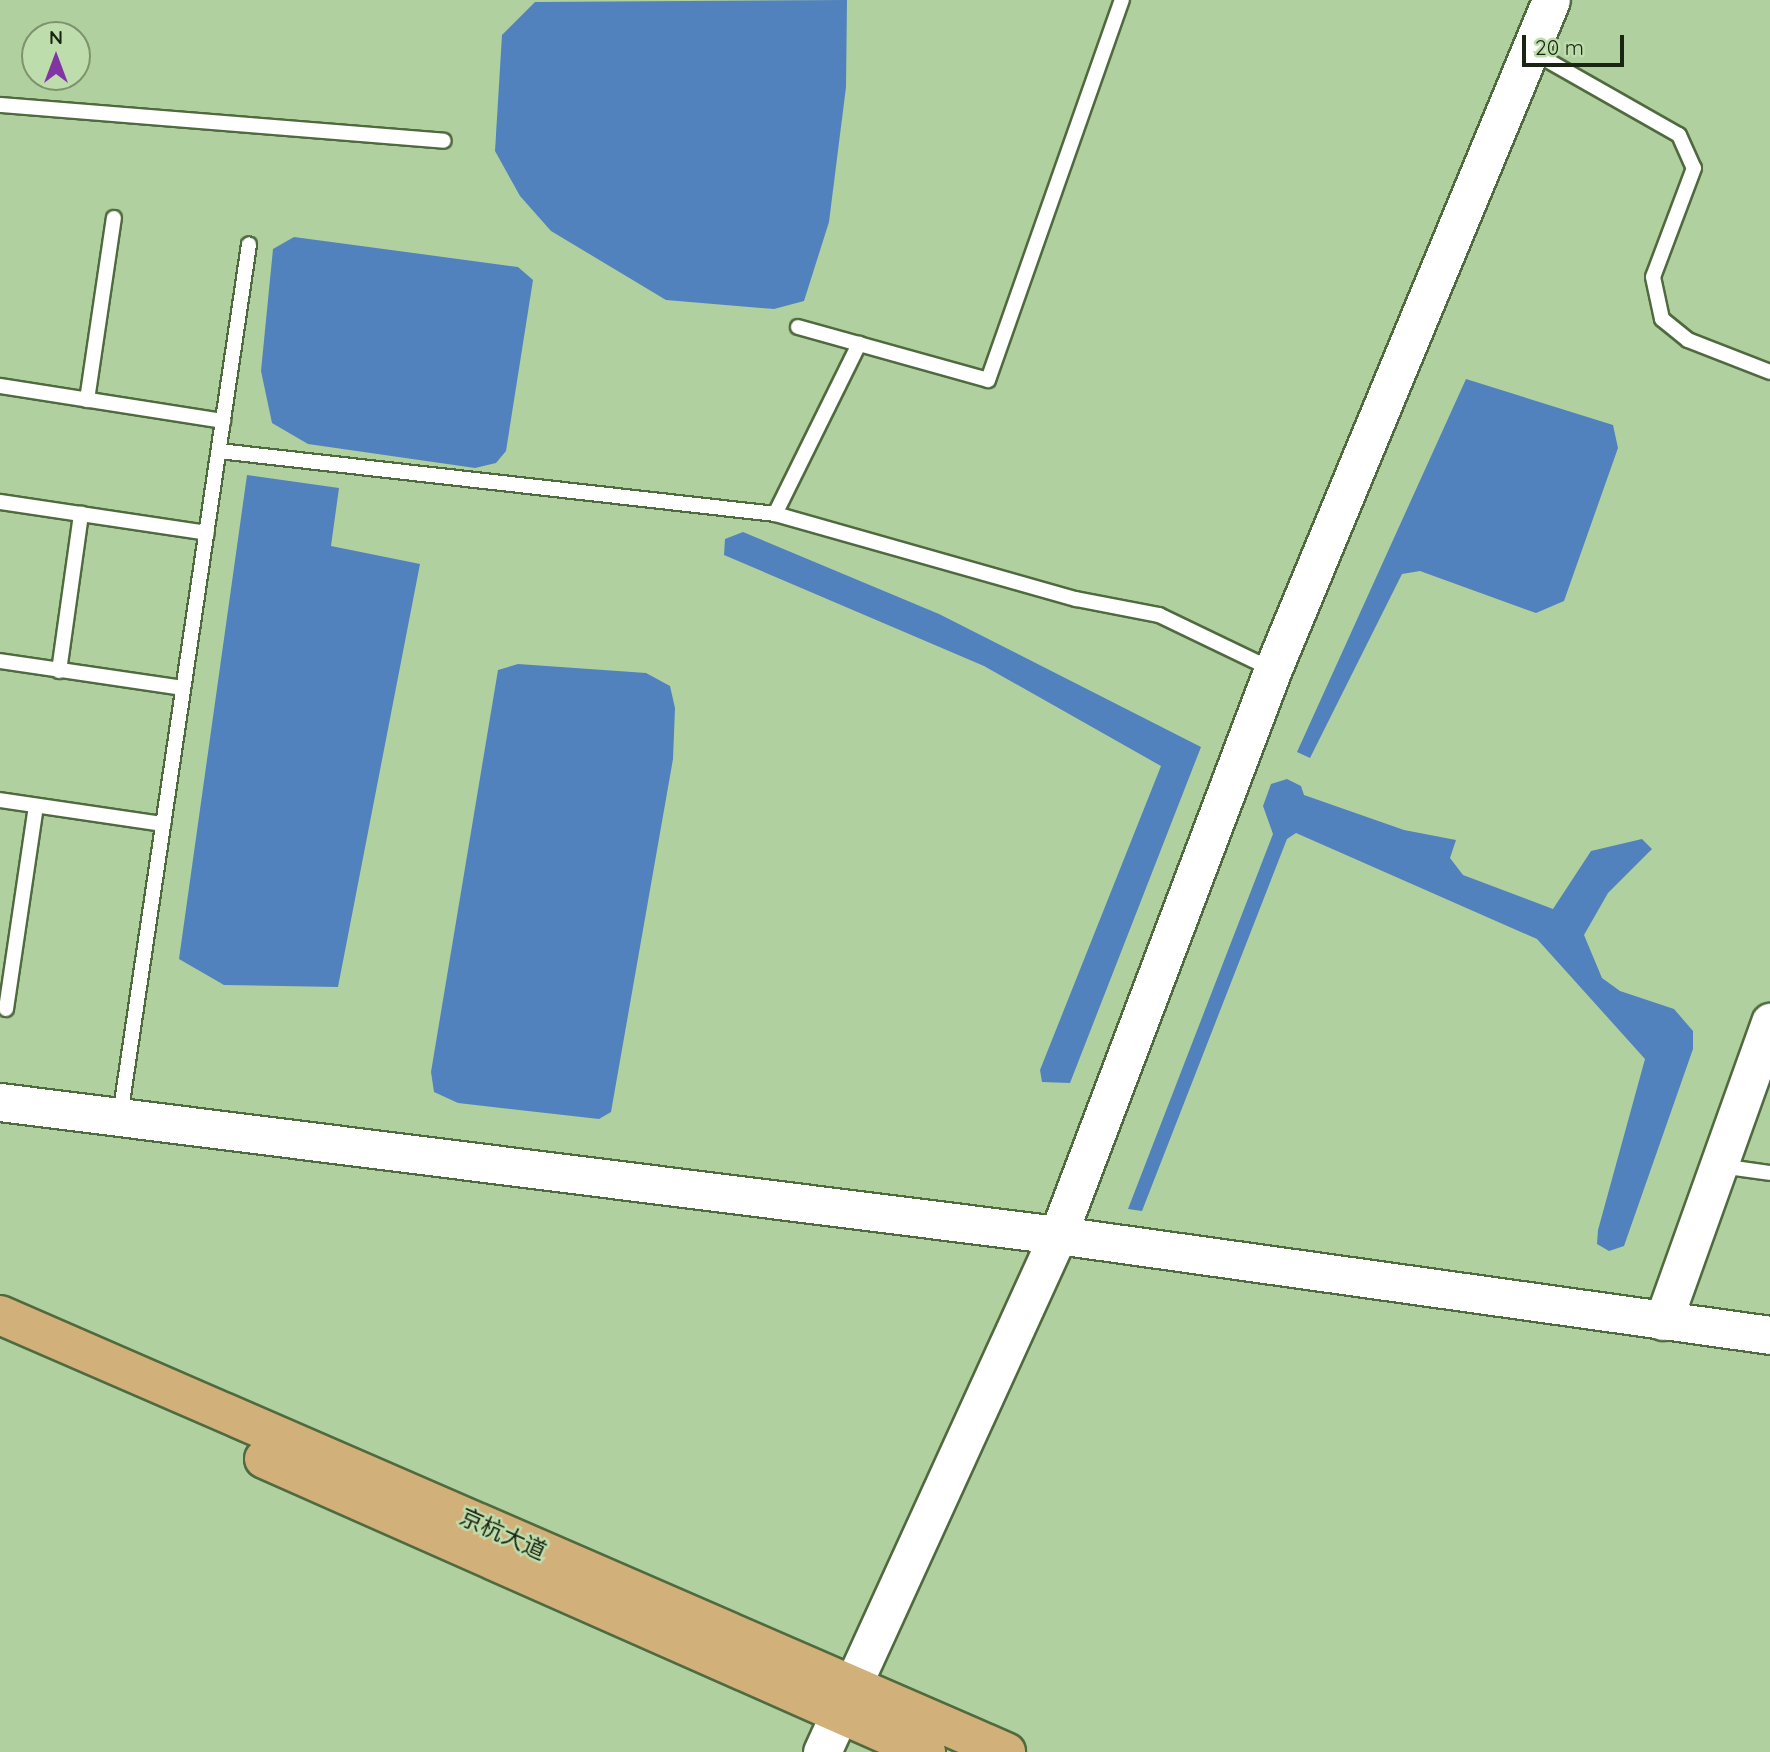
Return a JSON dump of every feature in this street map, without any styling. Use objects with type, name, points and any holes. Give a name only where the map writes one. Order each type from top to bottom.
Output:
[{"type":"main road","name":"京杭大道","points":[[0,1315],[846,1701],[926,1752]]},
{"type":"main road","name":"京杭大道","points":[[0,1342],[846,1701],[1006,1752]]},
{"type":"street","points":[[822,1752],[1058,1235],[1273,669],[1551,0]]},
{"type":"street","points":[[1663,1321],[1770,1022]]},
{"type":"street","points":[[0,1102],[120,1120],[1058,1235],[1770,1335]]},
{"type":"lane","points":[[799,327],[988,380],[1122,0]]},
{"type":"lane","points":[[1530,50],[1679,135],[1694,168],[1653,277],[1662,319],[1688,340],[1770,372]]},
{"type":"lane","points":[[0,105],[444,141]]},
{"type":"lane","points":[[87,400],[114,218]]},
{"type":"lane","points":[[120,1120],[249,245]]},
{"type":"lane","points":[[775,514],[859,344]]},
{"type":"lane","points":[[0,386],[223,421]]},
{"type":"lane","points":[[219,451],[775,514],[1076,600],[1159,615],[1273,669]]},
{"type":"lane","points":[[0,502],[206,533]]},
{"type":"lane","points":[[59,671],[81,514]]},
{"type":"lane","points":[[0,661],[183,688]]},
{"type":"lane","points":[[0,800],[163,824]]},
{"type":"lane","points":[[6,1009],[36,806]]},
{"type":"lane","points":[[1719,1166],[1770,1172]]},
{"type":"water","points":[[847,0],[846,87],[829,222],[804,301],[774,309],[666,300],[551,231],[520,196],[495,151],[502,35],[535,2]]},
{"type":"water","points":[[294,237],[518,267],[533,280],[506,451],[496,463],[475,468],[308,444],[272,423],[261,371],[273,249]]},
{"type":"water","points":[[1466,379],[1613,425],[1618,448],[1564,601],[1536,613],[1420,571],[1402,574],[1310,758],[1297,752]]},
{"type":"water","points":[[247,475],[339,488],[331,546],[420,564],[338,987],[224,985],[179,959]]},
{"type":"water","points":[[743,532],[939,614],[1201,747],[1070,1083],[1042,1082],[1040,1070],[1161,766],[984,666],[724,555],[725,539]]},
{"type":"water","points":[[518,664],[646,673],[670,686],[675,708],[673,759],[611,1112],[599,1119],[458,1103],[434,1092],[431,1072],[498,670]]},
{"type":"water","points":[[1287,779],[1301,786],[1304,795],[1404,830],[1456,840],[1450,858],[1463,875],[1553,909],[1591,851],[1642,839],[1652,849],[1608,893],[1584,935],[1602,978],[1620,991],[1674,1009],[1693,1031],[1693,1049],[1624,1246],[1609,1251],[1597,1244],[1598,1230],[1645,1059],[1537,939],[1296,833],[1287,839],[1142,1211],[1128,1209],[1273,834],[1263,806],[1271,784]]}]
